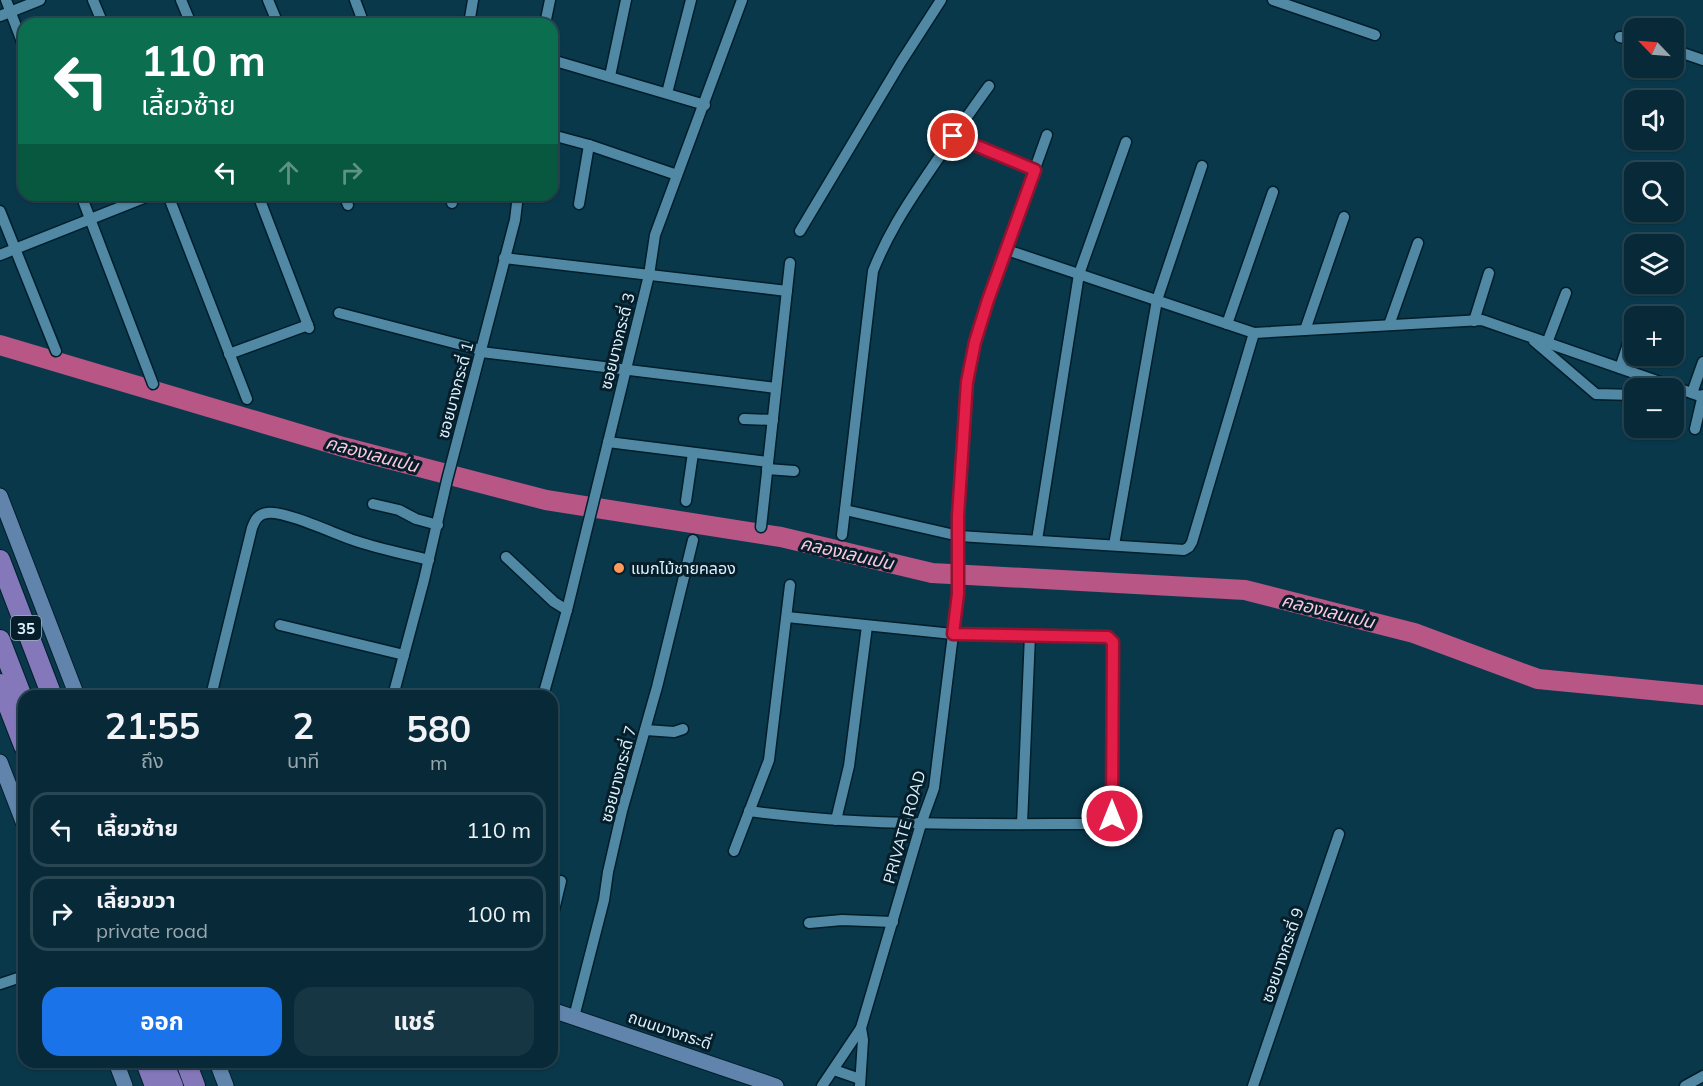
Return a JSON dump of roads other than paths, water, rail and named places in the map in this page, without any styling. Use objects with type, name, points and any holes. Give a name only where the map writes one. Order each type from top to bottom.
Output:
[{"type":"highway","name":"35","points":[[0,560],[50,690]]},
{"type":"highway","points":[[0,584],[42,690]]},
{"type":"highway","points":[[0,640],[19,690]]},
{"type":"highway","points":[[0,684],[18,730]]},
{"type":"highway","points":[[148,1068],[155,1086]]},
{"type":"highway","points":[[165,1068],[172,1086]]},
{"type":"highway","points":[[188,1068],[195,1086]]},
{"type":"highway","points":[[194,1068],[201,1086]]},
{"type":"main road","name":"35","points":[[0,496],[75,690]]},
{"type":"main road","points":[[0,762],[5,788],[18,813]]},
{"type":"main road","name":"ถนนบางกระดี่","points":[[558,1012],[776,1086]]},
{"type":"main road","points":[[118,1068],[125,1086]]},
{"type":"main road","points":[[219,1068],[226,1086]]},
{"type":"street","points":[[6,0],[5,14],[18,37]]},
{"type":"street","points":[[5,14],[40,0]]},
{"type":"street","points":[[93,0],[100,18]]},
{"type":"street","points":[[181,0],[188,18]]},
{"type":"street","points":[[268,0],[276,18]]},
{"type":"street","points":[[355,0],[362,18]]},
{"type":"street","points":[[470,18],[473,0]]},
{"type":"street","points":[[546,18],[550,0]]},
{"type":"street","points":[[610,76],[626,0]]},
{"type":"street","points":[[667,93],[691,0]]},
{"type":"street","name":"ซอยบางกระดี่ 3","points":[[545,690],[590,520],[649,275],[655,235],[742,0]]},
{"type":"street","points":[[800,231],[940,0]]},
{"type":"street","points":[[1273,0],[1375,35]]},
{"type":"street","points":[[1620,37],[1624,38]]},
{"type":"street","points":[[1684,53],[1703,60]]},
{"type":"street","points":[[558,62],[705,105]]},
{"type":"street","points":[[842,535],[873,271],[896,222],[989,86]]},
{"type":"street","points":[[959,536],[958,516],[967,382],[979,332],[1047,135]]},
{"type":"street","points":[[953,136],[1035,170]]},
{"type":"street","points":[[558,137],[677,175]]},
{"type":"street","points":[[1037,540],[1079,274],[1126,142]]},
{"type":"street","points":[[579,204],[589,145]]},
{"type":"street","points":[[1114,544],[1157,300],[1202,166]]},
{"type":"street","points":[[1227,324],[1273,192]]},
{"type":"street","points":[[83,201],[153,384]]},
{"type":"street","points":[[0,255],[136,201]]},
{"type":"street","points":[[170,201],[247,399]]},
{"type":"street","points":[[230,354],[309,326],[260,201]]},
{"type":"street","name":"ซอยบางกระดี่ 1","points":[[395,690],[515,220],[517,201]]},
{"type":"street","points":[[0,211],[56,351]]},
{"type":"street","points":[[1305,330],[1344,217]]},
{"type":"street","points":[[1389,325],[1418,243]]},
{"type":"street","points":[[1007,250],[1254,333],[1482,320],[1699,395]]},
{"type":"street","points":[[504,258],[787,291]]},
{"type":"street","points":[[761,527],[790,263]]},
{"type":"street","points":[[1474,321],[1489,273]]},
{"type":"street","points":[[1547,343],[1566,293]]},
{"type":"street","points":[[339,313],[481,351],[625,371],[776,388]]},
{"type":"street","points":[[845,510],[959,536],[1184,550],[1192,542],[1254,333]]},
{"type":"street","points":[[1529,336],[1596,394],[1624,395]]},
{"type":"street","points":[[1620,368],[1624,356]]},
{"type":"street","points":[[1695,429],[1703,362]]},
{"type":"street","points":[[1684,396],[1699,395]]},
{"type":"street","points":[[744,419],[773,420]]},
{"type":"street","points":[[608,442],[693,453],[794,471]]},
{"type":"street","points":[[686,501],[693,453]]},
{"type":"street","points":[[373,504],[399,510],[416,519],[438,525]]},
{"type":"street","points":[[212,690],[252,528],[255,520],[261,515],[271,512],[358,542],[429,560]]},
{"type":"street","name":"PRIVATE ROAD","points":[[861,1028],[921,824],[934,788],[958,594],[959,536]]},
{"type":"street","name":"ซอยบางกระดี่ 7","points":[[574,1017],[622,811],[646,730],[693,540]]},
{"type":"street","points":[[506,557],[554,602],[567,610]]},
{"type":"street","points":[[734,851],[769,760],[790,585]]},
{"type":"street","points":[[749,811],[795,818],[921,824],[1102,824],[1112,816],[1113,642],[1108,637],[953,634],[787,617]]},
{"type":"street","points":[[280,625],[404,655]]},
{"type":"street","points":[[836,820],[849,766],[867,626]]},
{"type":"street","points":[[1022,824],[1030,635]]},
{"type":"street","points":[[646,730],[674,732],[683,729]]},
{"type":"street","name":"ซอยบางกระดี่ 9","points":[[1253,1086],[1339,834]]},
{"type":"street","points":[[558,893],[561,881]]},
{"type":"street","points":[[809,923],[842,920],[893,922]]},
{"type":"street","points":[[0,984],[18,978]]},
{"type":"street","points":[[834,1070],[860,1083],[863,1040],[861,1028]]},
{"type":"street","points":[[822,1086],[861,1028]]},
{"type":"street","points":[[1685,1086],[1703,1076]]},
{"type":"waterway","name":"คลองเลนเปน","points":[[0,345],[343,447],[546,500],[781,537],[932,573],[1245,590],[1414,633],[1538,679],[1703,695]]},
{"type":"place","name":"แมกไม้ชายคลอง","points":[[619,568]]}]
